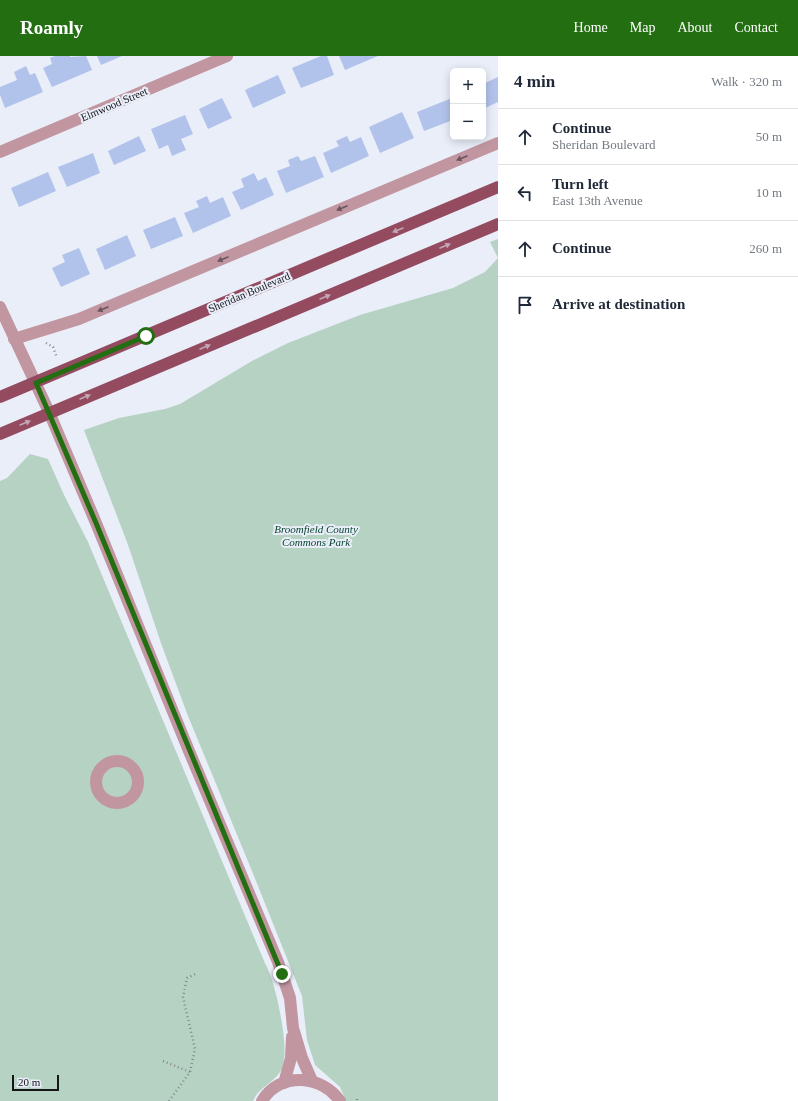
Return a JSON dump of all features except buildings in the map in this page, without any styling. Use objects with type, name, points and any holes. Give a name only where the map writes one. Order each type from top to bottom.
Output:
[{"type":"main road","name":"Sheridan Boulevard","points":[[0,397],[498,187]]},
{"type":"main road","points":[[0,434],[49,412],[498,224]]},
{"type":"street","name":"Elmwood Street","points":[[0,152],[227,56]]},
{"type":"street","points":[[14,339],[79,319],[498,143]]},
{"type":"street","points":[[0,307],[49,412],[278,962],[290,998],[293,1028],[291,1058],[284,1083]]},
{"type":"street","points":[[293,1028],[302,1058],[312,1081]]},
{"type":"street","points":[[262,1101],[271,1090],[284,1083],[298,1079],[312,1081],[326,1086],[340,1101]]},
{"type":"path","points":[[41,340],[53,347],[57,358]]},
{"type":"path","points":[[170,1101],[190,1072],[195,1049],[183,997],[187,978],[195,974]]},
{"type":"path","points":[[163,1061],[190,1072]]},
{"type":"green space","points":[[498,239],[498,258],[490,242]]},
{"type":"green space","name":"Broomfield County Commons Park","points":[[498,258],[498,1101],[346,1101],[340,1087],[315,1065],[307,1040],[302,996],[188,716],[162,646],[127,542],[84,430],[119,418],[165,409],[180,404],[252,361],[288,343],[360,315],[453,288],[485,272]]},
{"type":"green space","points":[[30,454],[48,459],[64,495],[88,542],[271,977],[279,1005],[283,1031],[283,1065],[277,1076],[255,1096],[253,1101],[0,1101],[0,481],[7,478]]},
{"type":"route","points":[[146,336],[36,383],[96,523],[282,974]]}]
